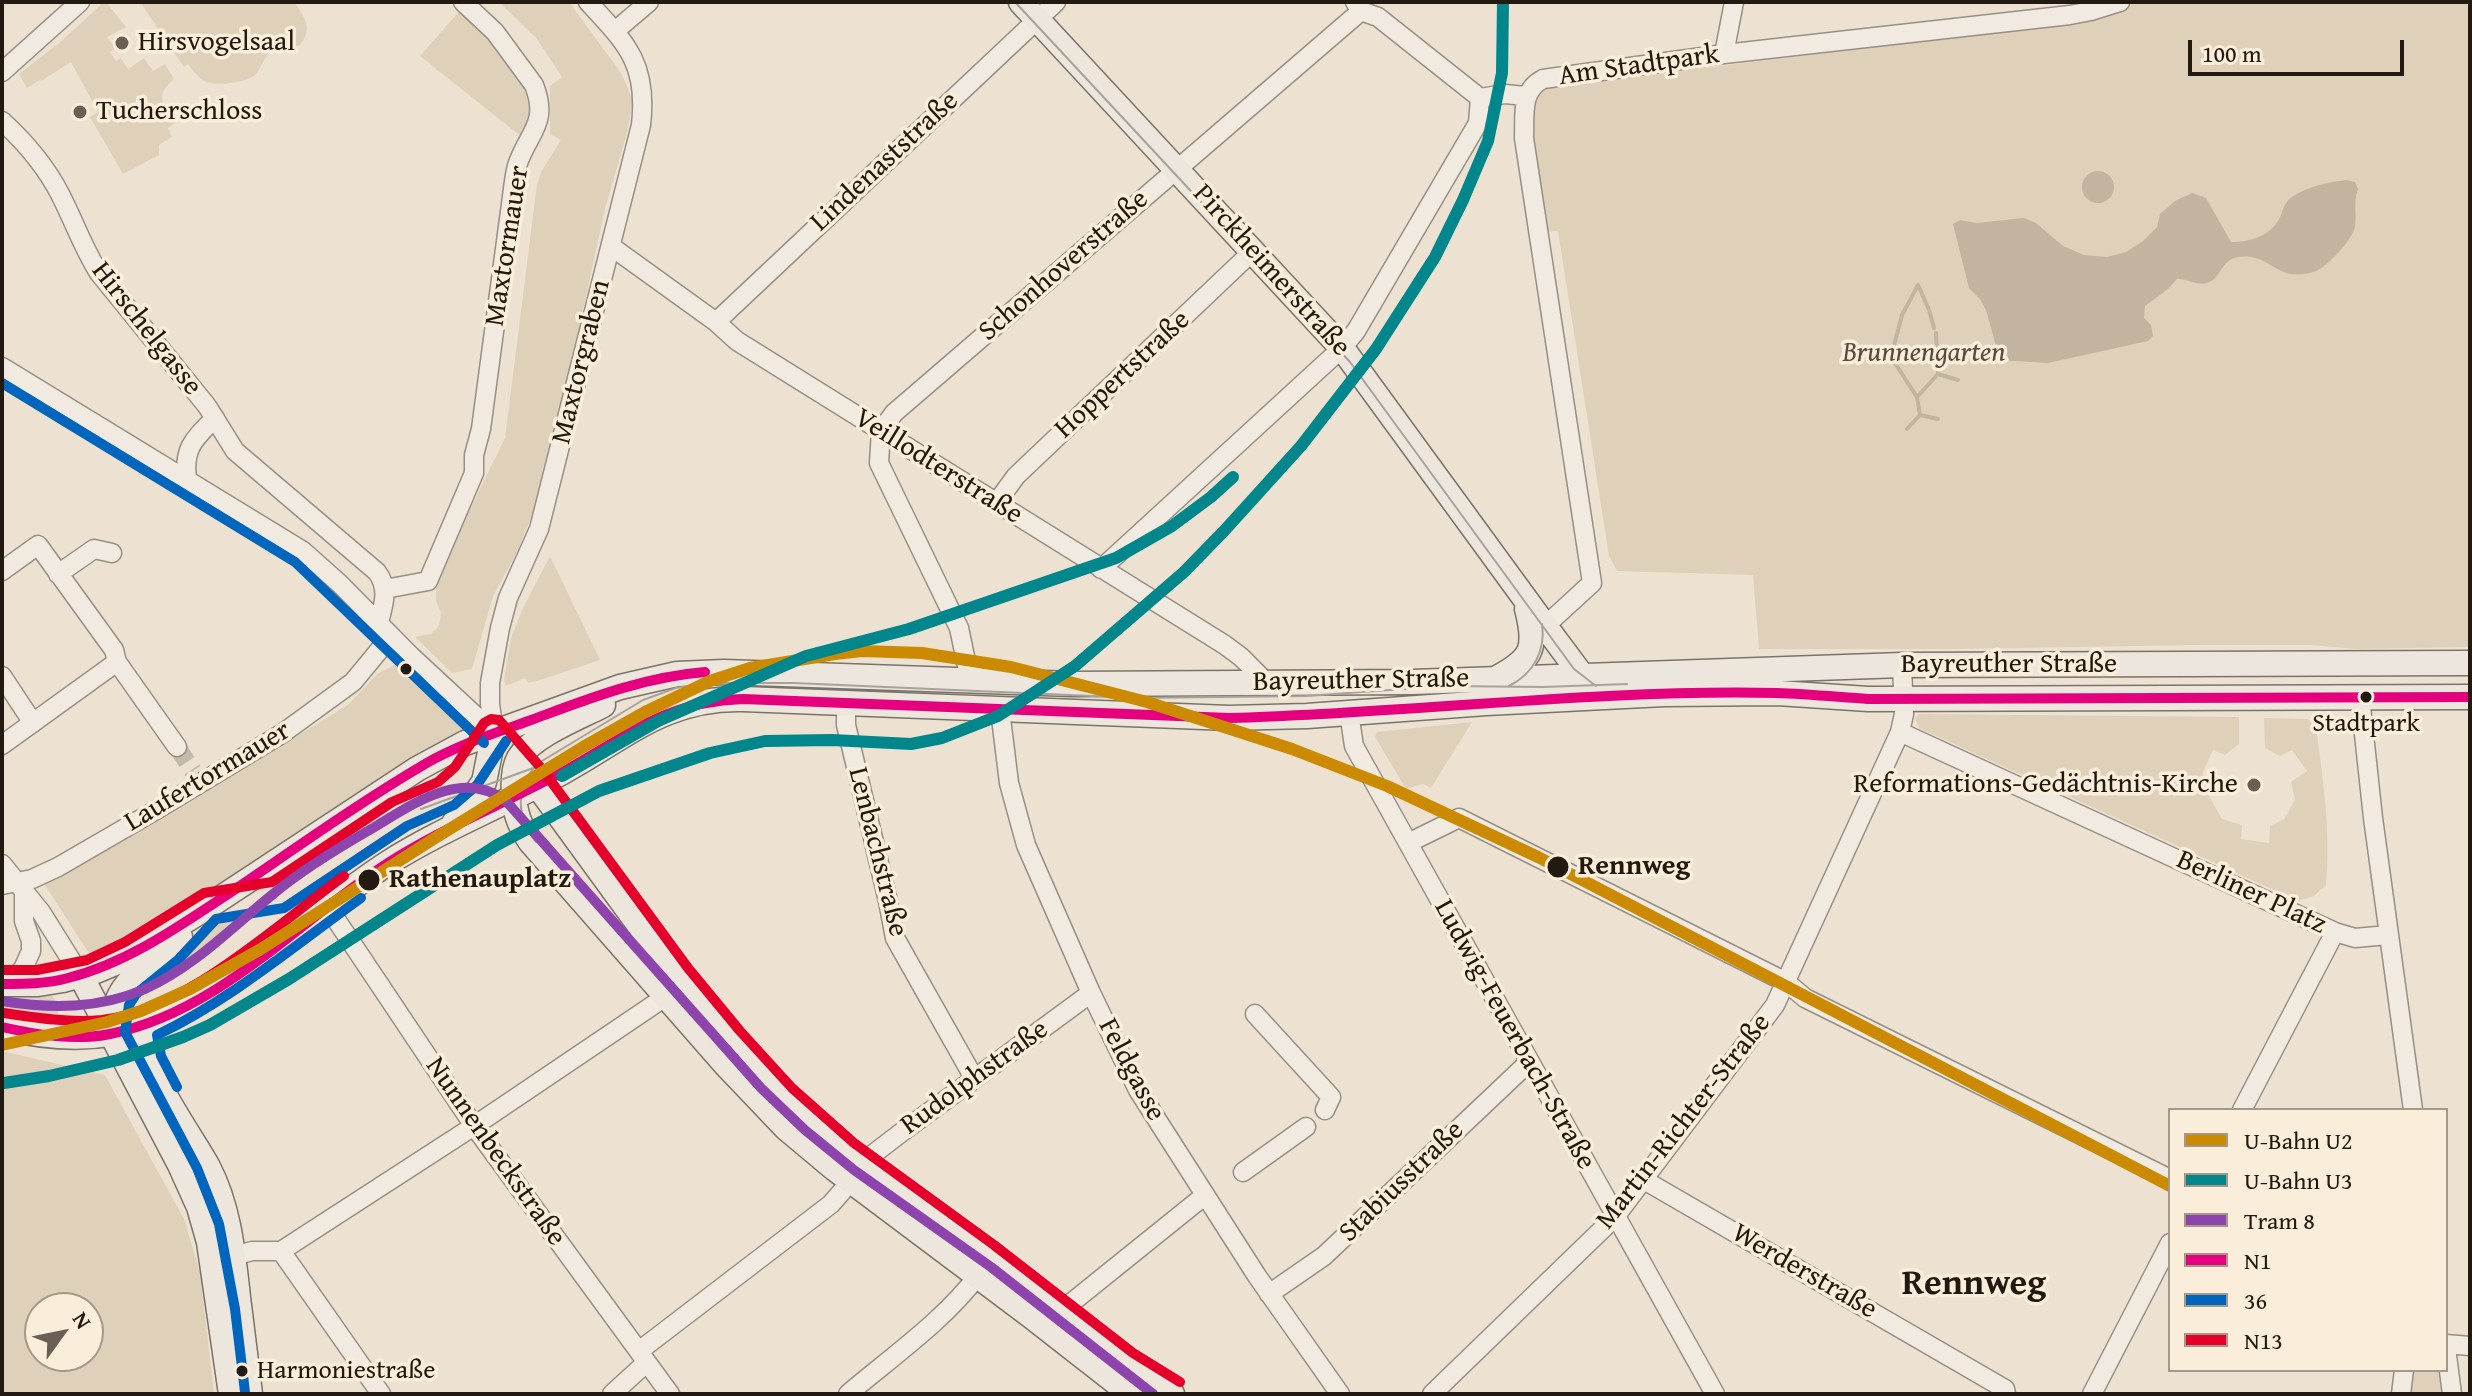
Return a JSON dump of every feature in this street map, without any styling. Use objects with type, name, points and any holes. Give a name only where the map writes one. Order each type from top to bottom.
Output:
[{"type":"main road","name":"Pirckheimerstraße","points":[[1029,10],[1342,348],[1583,677],[1611,697]]},
{"type":"main road","name":"Pirckheimerstraße","points":[[1496,679],[1527,658],[1531,648],[1533,635],[1524,599]]},
{"type":"main road","points":[[2345,663],[2360,697]]},
{"type":"main road","name":"Bayreuther Straße","points":[[494,733],[598,693],[659,677],[716,672],[984,683],[1267,683],[1583,677],[1902,665],[2470,663]]},
{"type":"main road","points":[[659,677],[542,738],[526,750],[518,761],[514,776],[514,797],[517,820],[530,841],[856,1174],[978,1275],[1172,1394]]},
{"type":"main road","points":[[1567,700],[1579,690],[1583,677]]},
{"type":"main road","name":"Bayreuther Straße","points":[[537,786],[646,722],[683,706],[720,699],[1229,718],[1664,694],[1768,693],[1852,699],[2470,697]]},
{"type":"main road","points":[[494,733],[537,786],[595,867],[675,990]]},
{"type":"main road","points":[[451,828],[484,782],[494,733]]},
{"type":"main road","points":[[4,984],[38,984],[81,976],[132,954],[426,763],[465,743],[494,733]]},
{"type":"main road","points":[[2,1027],[70,1038],[110,1034],[145,1025],[228,980],[391,862],[451,828],[537,786]]},
{"type":"main road","points":[[110,1034],[114,1006],[122,989],[169,949],[209,906]]},
{"type":"main road","points":[[81,976],[194,1196],[206,1228],[231,1394]]},
{"type":"main road","points":[[145,1025],[143,1043],[149,1064],[215,1182],[225,1210],[234,1256],[250,1394]]},
{"type":"main road","points":[[856,1174],[985,1256],[1131,1394]]},
{"type":"street","points":[[2,72],[80,2]]},
{"type":"street","name":"Maxtormauer","points":[[385,589],[428,581],[474,473],[474,455],[481,429],[513,189],[518,163],[539,125],[534,85],[495,32],[463,2]]},
{"type":"street","name":"Maxtorgraben","points":[[494,733],[490,683],[500,628],[508,598],[539,529],[612,247],[643,111],[643,84],[637,66],[615,31],[588,2]]},
{"type":"street","points":[[615,31],[649,2]]},
{"type":"street","name":"Lindenaststraße","points":[[716,322],[1029,10],[1056,2]]},
{"type":"street","points":[[1724,54],[1734,2]]},
{"type":"street","name":"Am Stadtpark","points":[[1545,626],[1592,583],[1524,138],[1525,96],[1535,83],[1543,79],[1724,54],[2070,15],[2120,2]]},
{"type":"street","points":[[1358,6],[1378,17],[1480,98],[1505,94],[1525,96]]},
{"type":"street","name":"Schonhoverstraße","points":[[881,431],[894,413],[1177,169],[1358,6]]},
{"type":"street","points":[[1101,569],[1342,348],[1362,324],[1478,123],[1480,98]]},
{"type":"street","name":"Hirschelgasse","points":[[2,121],[43,165],[66,205],[84,250],[99,273],[207,406],[228,442],[245,462],[371,566],[384,581],[385,589]]},
{"type":"street","name":"Veillodterstraße","points":[[612,247],[716,322],[737,341],[1229,648],[1267,683]]},
{"type":"street","name":"Hoppertstraße","points":[[997,502],[1016,476],[1253,251]]},
{"type":"street","points":[[2,367],[303,551],[494,733]]},
{"type":"street","points":[[187,479],[187,451],[215,418]]},
{"type":"street","points":[[881,431],[879,463],[959,628],[964,660],[984,683]]},
{"type":"street","points":[[2,571],[38,545],[177,747]]},
{"type":"street","points":[[58,574],[94,549],[112,553]]},
{"type":"street","points":[[385,589],[385,629]]},
{"type":"street","name":"Laufertormauer","points":[[14,887],[58,867],[196,777],[325,704],[353,682],[385,629]]},
{"type":"street","points":[[2,745],[116,656]]},
{"type":"street","name":"Martin-Richter-Straße","points":[[1432,1394],[1615,1217],[1775,1005],[1900,732],[1904,699],[1902,665]]},
{"type":"street","points":[[2,676],[33,723]]},
{"type":"street","points":[[2360,697],[2388,935],[2413,1108]]},
{"type":"street","name":"Lenbachstraße","points":[[846,703],[846,725],[895,938],[974,1078]]},
{"type":"street","name":"Feldgasse","points":[[1000,710],[1017,819],[1091,993],[1138,1090],[1269,1294],[1340,1394]]},
{"type":"street","name":"Ludwig-Feuerbach-Straße","points":[[1349,713],[1354,746],[1715,1394]]},
{"type":"street","name":"Berliner Platz","points":[[1900,732],[2335,932],[2355,938],[2388,935]]},
{"type":"street","points":[[1408,843],[1459,818],[1786,982],[1805,998],[2168,1178]]},
{"type":"street","points":[[2,864],[14,887],[31,941],[31,951],[23,969],[4,984]]},
{"type":"street","points":[[14,887],[41,912],[81,976]]},
{"type":"street","name":"Nunnenbeckstraße","points":[[327,906],[474,1126],[670,1394]]},
{"type":"street","points":[[2243,1108],[2335,932]]},
{"type":"street","points":[[217,1290],[234,1256],[252,1251],[281,1251],[675,990]]},
{"type":"street","name":"Rudolphstraße","points":[[612,1394],[642,1357],[835,1201],[877,1151],[1091,993]]},
{"type":"street","points":[[1255,1014],[1331,1097],[1325,1110]]},
{"type":"street","name":"Stabiusstraße","points":[[1269,1294],[1324,1256],[1529,1062]]},
{"type":"street","points":[[1243,1172],[1306,1127]]},
{"type":"street","name":"Werderstraße","points":[[1648,1175],[2005,1392]]},
{"type":"street","points":[[1051,1319],[1204,1196]]},
{"type":"street","points":[[2092,1394],[2168,1247]]},
{"type":"street","points":[[281,1251],[381,1394]]},
{"type":"street","points":[[848,1394],[924,1330],[978,1275]]},
{"type":"street","points":[[2448,1346],[2470,1346]]},
{"type":"street","points":[[2448,1362],[2452,1394]]},
{"type":"street","points":[[2401,1394],[2404,1372]]},
{"type":"green space","points":[[104,2],[126,27],[107,37],[115,48],[110,52],[116,61],[121,58],[128,69],[144,58],[153,71],[165,64],[174,79],[162,96],[178,121],[168,128],[172,137],[159,145],[159,155],[123,174],[90,117],[98,112],[71,62],[27,88],[19,74]]},
{"type":"green space","points":[[140,2],[294,2],[304,18],[306,34],[300,45],[270,52],[258,71],[247,80],[212,83],[201,79],[188,64],[184,67]]},
{"type":"green space","points":[[499,2],[569,2],[621,73],[633,100],[605,209],[572,361],[532,515],[516,554],[493,596],[472,669],[452,673],[415,637],[431,634],[438,627],[441,613],[436,601],[436,578],[505,438],[537,184],[561,140],[550,134],[550,86],[562,77],[537,39]]},
{"type":"green space","name":"Stadtpark","points":[[2129,2],[2470,2],[2470,647],[2357,649],[2310,645],[2198,645],[1759,649],[1753,575],[1617,571],[1609,556],[1558,231],[1548,232],[1532,145],[1534,100],[1544,88],[2065,23]]},
{"type":"green space","points":[[463,7],[520,71],[533,123],[523,138],[420,56]]},
{"type":"green space","points":[[550,556],[600,660],[537,681],[528,683],[525,678],[506,686],[504,680],[511,638]]},
{"type":"green space","points":[[394,665],[434,699],[442,710],[459,717],[462,731],[118,951],[90,962],[86,957],[90,955],[45,885],[168,816],[349,704],[377,674]]},
{"type":"green space","points":[[1919,714],[2239,717],[2239,744],[2225,755],[2213,750],[2202,774],[2213,778],[2209,796],[2222,819],[2242,825],[2241,839],[2269,843],[2270,826],[2284,819],[2295,800],[2291,782],[2307,771],[2292,750],[2280,756],[2265,748],[2264,718],[2308,719],[2316,727],[2324,786],[2328,845],[2326,885],[2314,896],[2298,901],[1919,728],[1915,718]]},
{"type":"green space","points":[[1472,722],[1431,788],[1423,784],[1406,789],[1375,737],[1377,732]]},
{"type":"green space","points":[[248,908],[195,953],[137,989],[178,950]]},
{"type":"green space","points":[[48,990],[58,1004],[58,1017],[2,1010],[2,992]]},
{"type":"green space","points":[[2,1051],[105,1075],[184,1219],[200,1272],[214,1394],[2,1394]]},
{"type":"green space","points":[[2411,1372],[2439,1372],[2442,1394],[2408,1394]]},
{"type":"shaded area","points":[[2098,171],[2109,176],[2114,187],[2109,198],[2098,203],[2087,198],[2082,187],[2087,176]]},
{"type":"shaded area","points":[[2346,180],[2355,182],[2358,189],[2355,226],[2345,245],[2321,268],[2307,274],[2291,274],[2256,258],[2233,259],[2213,280],[2203,284],[2177,279],[2145,306],[2144,318],[2151,325],[2153,336],[2148,341],[2048,363],[2000,360],[1986,310],[1969,288],[1953,224],[1960,220],[1976,223],[2024,218],[2036,223],[2063,246],[2084,255],[2107,257],[2126,252],[2143,241],[2157,227],[2160,214],[2175,201],[2192,193],[2206,198],[2231,242],[2237,242],[2255,238],[2272,229],[2286,203],[2298,193]]},
{"type":"waterway","points":[[1920,415],[1917,397],[1891,357],[1902,315],[1918,285],[1934,328]]},
{"type":"waterway","points":[[1917,397],[1938,374],[1936,333]]},
{"type":"waterway","points":[[1938,374],[1958,380]]},
{"type":"waterway","points":[[1920,415],[1938,419]]},
{"type":"waterway","points":[[1907,429],[1920,415]]},
{"type":"tunnel","points":[[177,747],[193,771]]},
{"type":"tram line","points":[[1015,2],[1350,362],[1574,669],[1596,686]]},
{"type":"tram line","points":[[1509,686],[1525,675],[1536,661],[1542,643],[1542,624]]},
{"type":"tram line","points":[[536,842],[525,823],[521,803],[525,783],[537,764],[643,700],[676,688],[708,683],[794,683],[1138,698],[1306,696],[1446,686],[1627,684]]},
{"type":"tram line","points":[[421,809],[536,767]]},
{"type":"tram line","name":"8","points":[[2,1001],[75,1006],[128,996],[145,989],[180,970],[308,868],[404,809],[438,793],[455,789],[472,788],[489,792],[506,801],[761,1088],[805,1130],[854,1170],[991,1267],[1153,1394]]},
{"type":"metro line","name":"U3","points":[[4,1083],[118,1060],[210,1025],[289,979],[497,845],[599,791],[710,753],[765,741],[911,744],[942,738],[998,716],[1075,666],[1184,572],[1224,531],[1301,446],[1376,349],[1435,257],[1488,141],[1502,73],[1503,2]]},
{"type":"metro line","name":"U3","points":[[562,776],[658,721],[806,656],[909,629],[1116,558],[1172,526],[1233,477]]},
{"type":"metro line","name":"U2","points":[[2,1045],[107,1022],[190,989],[261,949],[583,747],[645,712],[710,681],[750,668],[835,654],[862,651],[922,653],[1011,667],[1147,702],[1292,749],[1387,786],[1538,857],[2168,1185]]},
{"type":"transit line","name":"36","points":[[2,383],[295,562],[484,743]]},
{"type":"transit line","name":"N1","points":[[2,984],[60,980],[131,954],[190,919],[375,795],[450,751],[616,690],[705,672]]},
{"type":"transit line","name":"N1","points":[[2,1027],[83,1037],[110,1034],[150,1023],[222,986],[355,886],[409,850],[544,782],[649,722],[669,713],[715,701],[743,699],[1229,718],[1708,693],[1777,693],[1868,699],[2470,697]]},
{"type":"transit line","name":"N13","points":[[2,970],[37,970],[87,960],[125,942],[204,893],[272,882],[392,802],[438,782],[455,767],[484,723],[491,719],[499,720],[542,769],[688,968],[792,1088],[854,1143],[994,1245],[1133,1353],[1180,1382]]},
{"type":"transit line","name":"36","points":[[245,1392],[235,1309],[219,1224],[197,1168],[125,1032],[129,1005],[136,994],[178,960],[216,919],[284,908],[407,826],[454,805],[477,785],[506,741]]},
{"type":"transit line","name":"N13","points":[[4,1013],[90,1021],[134,1013],[166,1000],[229,963],[344,876]]},
{"type":"transit line","name":"36","points":[[177,1087],[161,1056],[157,1035],[237,988],[361,898]]},
{"type":"place","name":"Hirsvogelsaal","points":[[122,43]]},
{"type":"place","name":"Tucherschloss","points":[[80,112]]},
{"type":"place","name":"Stadtpark","points":[[2366,697]]},
{"type":"place","name":"Reformations-Gedächtnis-Kirche","points":[[2254,785]]},
{"type":"place","name":"Rennweg","points":[[1558,867]]},
{"type":"place","name":"Rathenauplatz","points":[[369,880]]},
{"type":"place","name":"Harmoniestraße","points":[[242,1371]]},
{"type":"district","name":"Rennweg","points":[[1974,1285]]},
{"type":"park label","name":"Brunnengarten","points":[[1924,354]]}]
